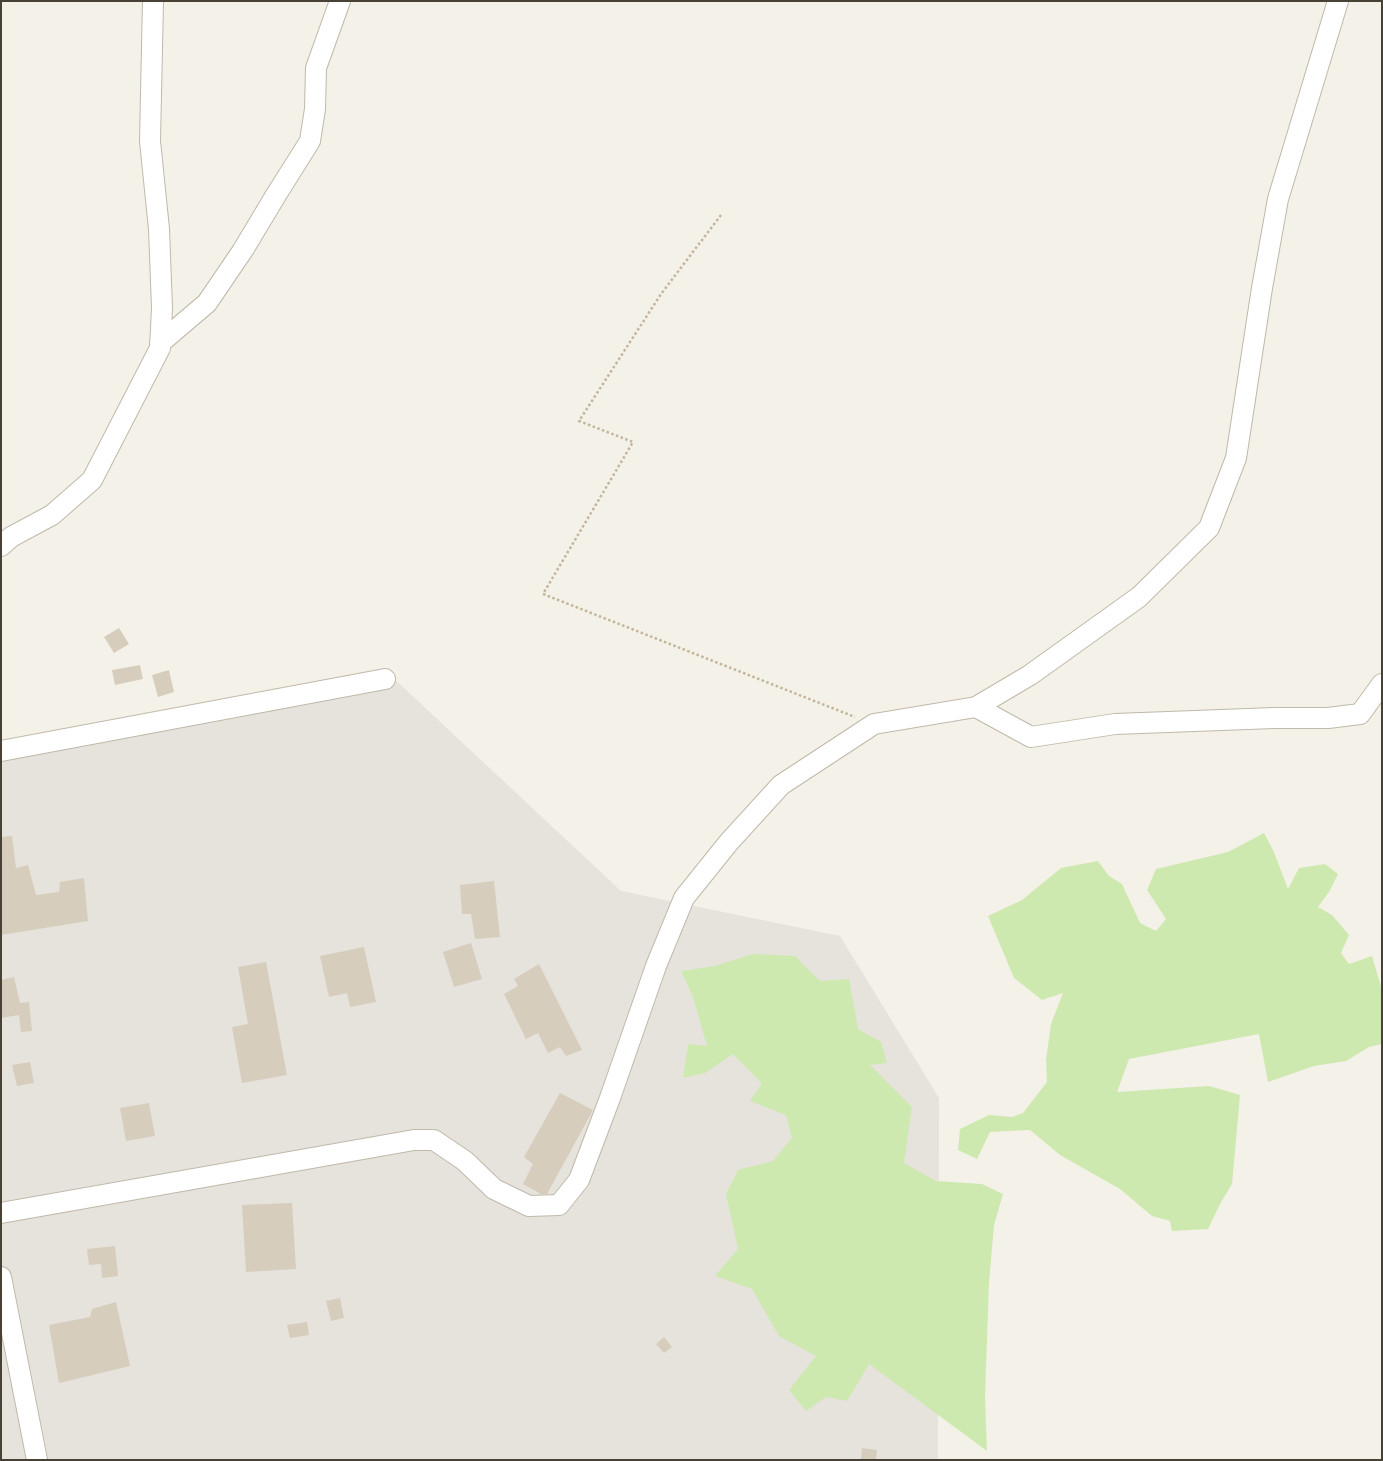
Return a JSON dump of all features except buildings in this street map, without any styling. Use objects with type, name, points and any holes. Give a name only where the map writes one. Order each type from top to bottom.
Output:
[{"type":"street","points":[[1,546],[11,537],[52,515],[92,480],[160,348],[162,308],[159,229],[150,141],[153,1]]},
{"type":"street","points":[[160,343],[207,303],[243,250],[310,141],[316,68],[340,1]]},
{"type":"street","points":[[1,1213],[414,1140],[434,1140],[465,1162],[494,1189],[530,1206],[559,1205],[579,1180],[656,966],[684,898],[729,842],[781,785],[874,724],[976,708],[1030,674],[1139,597],[1209,528],[1236,458],[1262,288],[1278,199],[1338,1]]},
{"type":"street","points":[[1,751],[385,678]]},
{"type":"street","points":[[976,708],[1031,737],[1115,724],[1274,718],[1328,718],[1360,714],[1382,684]]},
{"type":"street","points":[[1,1277],[37,1460]]},
{"type":"path","points":[[721,215],[661,294],[578,422],[633,442],[544,594],[874,724]]},
{"type":"shaded area","points":[[389,674],[621,891],[840,936],[939,1098],[938,1460],[1,1460],[1,745]]},
{"type":"green space","points":[[1264,833],[1274,852],[1288,889],[1299,868],[1325,864],[1338,874],[1329,892],[1318,907],[1332,915],[1349,935],[1341,953],[1349,964],[1372,956],[1382,990],[1382,1044],[1369,1047],[1346,1061],[1314,1066],[1268,1082],[1259,1034],[1129,1059],[1117,1092],[1209,1086],[1240,1095],[1232,1184],[1208,1229],[1172,1231],[1170,1221],[1152,1216],[1120,1189],[1060,1155],[1030,1130],[990,1132],[977,1159],[958,1150],[960,1129],[989,1115],[1012,1117],[1023,1113],[1047,1082],[1046,1060],[1051,1024],[1063,993],[1042,1000],[1014,978],[988,916],[1022,900],[1061,868],[1098,861],[1109,876],[1122,884],[1140,923],[1156,931],[1166,919],[1147,890],[1156,869],[1228,852]]},
{"type":"green space","points":[[753,954],[795,956],[820,981],[849,979],[858,1029],[881,1042],[887,1063],[870,1065],[912,1107],[904,1163],[936,1181],[982,1184],[1003,1194],[994,1225],[989,1283],[985,1397],[987,1451],[869,1364],[847,1401],[826,1397],[806,1411],[789,1390],[816,1356],[779,1336],[752,1289],[715,1276],[738,1249],[726,1194],[738,1170],[773,1161],[792,1138],[786,1115],[750,1101],[762,1083],[733,1054],[705,1073],[683,1078],[688,1044],[707,1046],[693,997],[681,971],[715,966]]}]
